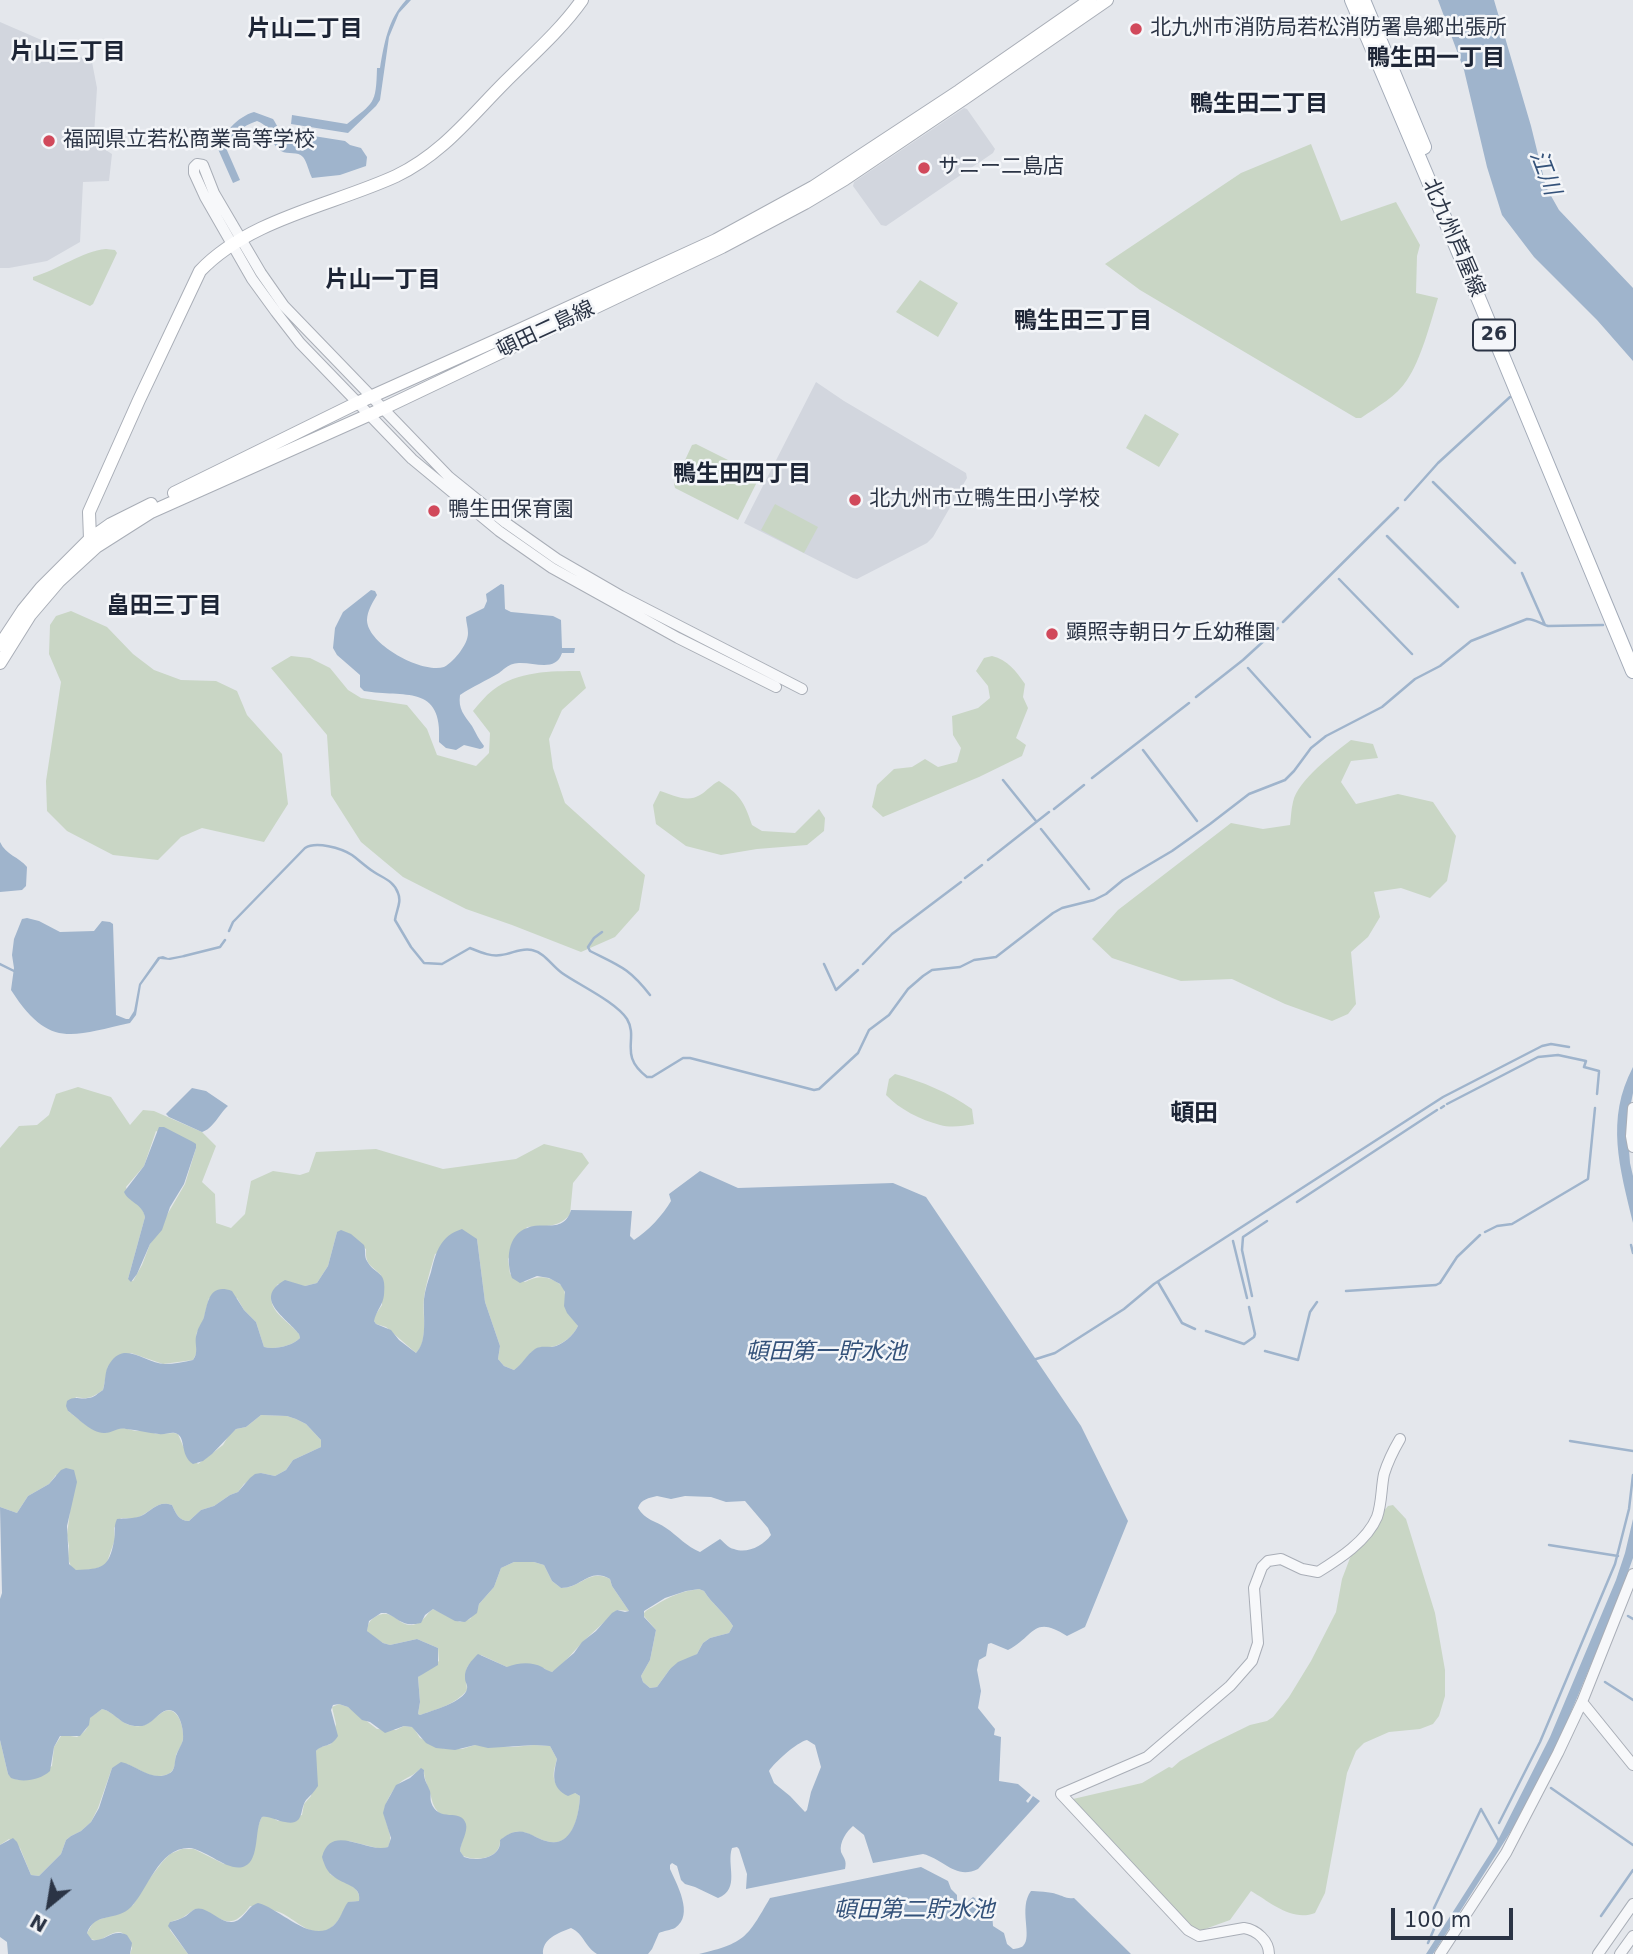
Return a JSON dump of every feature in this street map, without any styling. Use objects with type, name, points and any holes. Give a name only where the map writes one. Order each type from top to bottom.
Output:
[{"type":"main road","points":[[90,539],[89,512],[200,271],[236,242],[256,231],[424,162],[546,41],[582,0]]},
{"type":"main road","name":"頓田二島線","points":[[0,645],[41,588],[90,539],[111,524],[357,402],[371,398],[716,240],[813,187],[959,91],[1090,0]]},
{"type":"main road","name":"頓田二島線","points":[[0,663],[30,615],[59,581],[96,547],[151,512],[382,409],[722,247],[805,203],[954,106],[1107,0]]},
{"type":"main road","name":"北九州芦屋線","points":[[1352,0],[1633,671]]},
{"type":"main road","name":"北九州芦屋線","points":[[1363,0],[1633,650]]},
{"type":"street","points":[[776,687],[678,638],[552,568],[499,531],[412,459],[292,333],[252,279],[236,242],[214,193],[203,165],[197,163],[194,173],[205,197],[236,242],[284,306],[449,477],[556,559],[621,596],[802,689]]},
{"type":"street","points":[[1633,1108],[1633,1147]]},
{"type":"street","points":[[1269,1954],[1270,1950],[1262,1939],[1249,1929],[1199,1936],[1188,1930],[1061,1794],[1147,1757],[1230,1686],[1252,1661],[1258,1643],[1254,1588],[1262,1567],[1268,1561],[1281,1559],[1302,1569],[1318,1572],[1350,1549],[1370,1530],[1377,1516],[1389,1458],[1400,1439]]},
{"type":"street","points":[[1440,1954],[1506,1853],[1558,1753],[1582,1702],[1633,1574]]},
{"type":"street","points":[[1582,1702],[1633,1765]]},
{"type":"street","points":[[1598,1954],[1633,1904]]},
{"type":"street","points":[[1620,1954],[1633,1936]]},
{"type":"shaded area","name":"福岡県立若松商業高等学校","points":[[0,22],[92,62],[97,88],[94,135],[101,147],[112,154],[109,181],[83,182],[80,242],[47,261],[9,268],[0,268]]},
{"type":"shaded area","name":"サニー二島店","points":[[964,108],[995,149],[993,153],[886,226],[881,225],[853,186],[854,182]]},
{"type":"shaded area","name":"北九州市立鴨生田小学校","points":[[816,382],[966,473],[967,478],[927,543],[857,579],[744,523]]},
{"type":"green space","points":[[1311,144],[1341,221],[1396,202],[1420,245],[1416,293],[1438,298],[1421,351],[1407,380],[1392,396],[1361,418],[1356,418],[1140,290],[1105,264],[1241,173]]},
{"type":"green space","points":[[106,249],[115,250],[117,253],[90,306],[33,280],[33,277],[79,257]]},
{"type":"green space","points":[[920,280],[958,303],[938,337],[896,312]]},
{"type":"green space","points":[[1145,414],[1179,434],[1159,467],[1126,448]]},
{"type":"green space","points":[[696,444],[760,476],[738,520],[675,488],[674,484],[692,445]]},
{"type":"green space","points":[[775,504],[818,527],[804,553],[761,530]]},
{"type":"green space","points":[[71,611],[107,627],[133,654],[154,670],[181,680],[216,681],[237,691],[247,715],[282,754],[288,804],[264,842],[202,828],[181,837],[158,860],[113,855],[67,831],[47,811],[46,781],[61,682],[49,654],[50,625],[56,616]]},
{"type":"green space","points":[[291,656],[310,658],[330,668],[348,690],[361,698],[407,705],[427,729],[437,755],[476,766],[489,753],[490,733],[473,711],[487,695],[502,684],[523,676],[580,671],[586,688],[562,710],[549,739],[553,768],[565,803],[645,875],[639,910],[615,937],[581,952],[466,909],[403,877],[361,842],[331,795],[327,735],[271,668]]},
{"type":"green space","points":[[992,656],[1007,663],[1025,684],[1023,697],[1028,708],[1016,738],[1026,745],[1022,756],[883,817],[872,807],[877,785],[894,769],[912,767],[925,759],[938,767],[957,762],[961,748],[953,735],[952,716],[978,708],[990,698],[988,686],[976,671],[984,658]]},
{"type":"green space","points":[[1351,740],[1373,744],[1378,758],[1351,761],[1341,782],[1356,804],[1398,794],[1433,802],[1456,836],[1447,881],[1430,898],[1401,888],[1374,892],[1380,917],[1368,937],[1351,952],[1356,1004],[1348,1014],[1332,1021],[1285,1004],[1232,979],[1181,981],[1112,958],[1092,939],[1118,910],[1231,823],[1263,829],[1290,825],[1293,802],[1302,785],[1317,768]]},
{"type":"green space","points":[[719,781],[737,795],[744,804],[752,825],[762,831],[795,833],[819,809],[825,818],[824,831],[807,845],[721,855],[686,846],[656,824],[653,805],[660,791],[680,798],[690,798],[700,795]]},
{"type":"green space","points":[[895,1074],[954,1097],[972,1109],[974,1124],[944,1126],[904,1109],[886,1095],[889,1079]]},
{"type":"green space","points":[[78,1087],[111,1097],[130,1125],[143,1110],[154,1111],[202,1132],[216,1146],[202,1182],[215,1194],[216,1223],[231,1228],[245,1214],[251,1181],[273,1171],[300,1175],[309,1172],[316,1152],[376,1149],[443,1169],[516,1159],[544,1144],[582,1153],[589,1163],[573,1183],[570,1214],[556,1224],[527,1227],[508,1259],[510,1274],[525,1282],[545,1278],[564,1288],[568,1308],[578,1326],[563,1342],[537,1349],[514,1370],[504,1366],[498,1359],[500,1346],[485,1302],[477,1239],[435,1254],[424,1298],[422,1342],[416,1353],[386,1327],[374,1321],[382,1305],[381,1275],[368,1262],[366,1249],[337,1232],[328,1266],[317,1283],[305,1286],[278,1284],[273,1292],[273,1306],[299,1334],[297,1341],[278,1348],[264,1347],[256,1322],[237,1298],[209,1298],[197,1332],[197,1352],[193,1360],[163,1364],[131,1353],[108,1366],[103,1390],[90,1397],[76,1397],[68,1411],[86,1425],[105,1433],[123,1428],[156,1434],[178,1434],[183,1446],[198,1464],[223,1445],[236,1429],[246,1427],[261,1415],[287,1416],[306,1424],[321,1440],[321,1447],[293,1460],[286,1470],[275,1476],[261,1473],[244,1484],[238,1492],[201,1510],[189,1521],[180,1518],[172,1505],[167,1504],[158,1505],[137,1518],[121,1518],[114,1528],[115,1539],[106,1565],[89,1570],[72,1569],[68,1559],[67,1535],[71,1503],[56,1475],[49,1484],[28,1496],[17,1513],[0,1507],[0,1148],[19,1126],[37,1125],[49,1115],[56,1094]],"holes":[[[156,1131],[196,1148],[185,1184],[150,1244],[133,1281],[128,1279],[145,1217],[140,1206],[130,1199],[126,1187],[144,1166]]]},
{"type":"green space","points":[[1393,1505],[1406,1519],[1435,1613],[1445,1670],[1445,1696],[1439,1716],[1433,1724],[1420,1729],[1389,1732],[1364,1743],[1356,1751],[1347,1773],[1325,1893],[1315,1913],[1290,1913],[1251,1891],[1230,1920],[1201,1932],[1192,1930],[1073,1799],[1142,1783],[1209,1745],[1273,1717],[1311,1661],[1336,1612],[1342,1579],[1350,1558],[1362,1537],[1388,1506]]},
{"type":"green space","points":[[514,1562],[544,1565],[552,1581],[561,1588],[591,1577],[603,1576],[610,1579],[629,1611],[617,1610],[552,1672],[544,1668],[507,1667],[481,1655],[468,1666],[467,1690],[462,1695],[445,1706],[418,1714],[418,1677],[439,1661],[438,1648],[417,1639],[390,1645],[383,1643],[369,1634],[369,1623],[381,1614],[387,1614],[405,1624],[416,1624],[433,1609],[460,1622],[470,1619],[494,1587],[501,1568]]},
{"type":"green space","points":[[699,1589],[704,1591],[733,1626],[729,1633],[710,1638],[703,1643],[697,1654],[670,1669],[657,1687],[650,1688],[641,1676],[650,1660],[656,1630],[643,1615],[648,1609],[672,1597]]},
{"type":"green space","points":[[339,1704],[348,1707],[377,1729],[413,1727],[420,1738],[445,1749],[462,1749],[475,1745],[550,1746],[557,1759],[554,1776],[558,1787],[561,1791],[580,1796],[573,1829],[563,1840],[555,1842],[515,1832],[500,1840],[493,1855],[475,1859],[463,1856],[460,1851],[462,1840],[452,1815],[442,1815],[436,1809],[424,1770],[420,1769],[399,1783],[387,1801],[384,1815],[390,1836],[388,1847],[381,1849],[349,1841],[330,1874],[350,1884],[357,1891],[359,1901],[350,1902],[337,1922],[327,1930],[313,1931],[279,1912],[250,1906],[232,1921],[195,1909],[170,1922],[170,1930],[188,1954],[130,1954],[132,1948],[129,1941],[119,1932],[99,1941],[90,1939],[87,1933],[94,1921],[133,1905],[147,1882],[170,1854],[182,1849],[194,1849],[224,1864],[248,1863],[262,1817],[270,1816],[278,1821],[302,1815],[304,1804],[311,1796],[316,1751],[331,1744],[336,1724],[332,1707]]},
{"type":"green space","points":[[102,1709],[134,1726],[145,1725],[168,1710],[175,1713],[183,1736],[174,1767],[169,1773],[158,1776],[127,1764],[112,1768],[91,1822],[66,1840],[61,1854],[39,1876],[31,1875],[20,1848],[9,1839],[0,1845],[0,1740],[8,1774],[18,1780],[24,1780],[52,1766],[54,1747],[61,1736],[77,1737],[87,1727],[89,1718]]},
{"type":"water","points":[[406,0],[411,0],[399,13],[389,37],[380,100],[376,106],[348,133],[291,124],[292,115],[347,124],[372,102],[377,68],[380,68],[388,32],[395,15]]},
{"type":"water","points":[[1438,0],[1494,0],[1546,187],[1559,210],[1633,288],[1633,361],[1597,320],[1534,257],[1502,215],[1487,167],[1464,70]]},
{"type":"water","points":[[254,112],[273,119],[287,139],[295,140],[301,134],[345,141],[361,148],[367,157],[366,166],[340,175],[312,178],[303,157],[277,148],[269,131],[257,121],[238,131],[226,148],[240,180],[233,183],[218,149],[232,126]]},
{"type":"water","points":[[501,584],[504,585],[505,609],[511,612],[553,616],[561,620],[562,648],[575,648],[574,653],[562,653],[559,660],[548,665],[511,665],[460,695],[462,712],[483,748],[464,745],[456,750],[446,748],[439,742],[439,723],[435,710],[428,702],[418,697],[364,691],[360,687],[360,675],[337,655],[333,648],[335,628],[343,612],[371,590],[377,595],[367,620],[369,629],[376,638],[410,662],[434,668],[444,667],[457,656],[466,643],[466,617],[484,608],[486,594]]},
{"type":"water","points":[[0,842],[27,867],[26,886],[22,890],[0,892]]},
{"type":"water","points":[[27,918],[60,932],[94,931],[102,921],[113,924],[116,1015],[126,1019],[129,1019],[134,1011],[139,984],[158,957],[185,957],[160,959],[141,985],[136,1015],[130,1023],[92,1032],[63,1034],[37,1022],[11,990],[14,939],[22,919]]},
{"type":"water","points":[[1633,1067],[1633,1093],[1627,1123],[1633,1176],[1633,1223],[1620,1163],[1617,1125],[1624,1087]]},
{"type":"water","points":[[192,1088],[206,1091],[228,1106],[213,1125],[202,1132],[166,1114]]},
{"type":"water","points":[[159,1127],[193,1142],[196,1148],[184,1184],[170,1207],[162,1230],[150,1244],[131,1282],[128,1279],[145,1217],[124,1192],[144,1166]]},
{"type":"water","name":"頓田第一貯水池","points":[[700,1171],[738,1188],[893,1183],[926,1197],[1081,1426],[1128,1521],[1085,1627],[1067,1636],[1041,1627],[1008,1650],[988,1644],[986,1656],[979,1660],[977,1670],[981,1691],[978,1708],[995,1729],[994,1735],[1001,1737],[999,1781],[1018,1784],[1031,1795],[1026,1801],[1028,1803],[1033,1796],[1040,1801],[978,1869],[970,1872],[956,1870],[923,1854],[873,1863],[864,1835],[853,1826],[841,1844],[845,1869],[746,1889],[747,1874],[739,1849],[732,1848],[731,1883],[725,1894],[718,1898],[685,1884],[677,1866],[672,1863],[670,1869],[682,1899],[684,1915],[675,1928],[659,1933],[648,1954],[597,1954],[571,1928],[548,1940],[543,1954],[188,1954],[168,1926],[170,1922],[200,1908],[222,1920],[232,1922],[240,1919],[258,1903],[315,1931],[333,1926],[348,1902],[359,1901],[359,1896],[355,1888],[337,1879],[327,1870],[322,1857],[327,1847],[341,1840],[370,1847],[388,1847],[391,1838],[383,1813],[385,1805],[396,1785],[421,1768],[424,1770],[434,1809],[444,1814],[459,1816],[466,1824],[460,1851],[464,1857],[482,1859],[493,1855],[500,1846],[500,1840],[519,1831],[555,1842],[568,1836],[572,1829],[580,1796],[575,1793],[568,1796],[556,1785],[554,1776],[557,1759],[550,1746],[488,1748],[475,1745],[455,1750],[436,1748],[426,1743],[412,1727],[404,1726],[385,1733],[370,1722],[362,1720],[348,1707],[339,1704],[333,1705],[331,1710],[338,1736],[316,1751],[318,1786],[306,1800],[296,1822],[262,1817],[253,1857],[245,1866],[239,1868],[196,1849],[178,1850],[162,1862],[131,1907],[91,1926],[87,1933],[92,1940],[117,1933],[127,1935],[132,1943],[130,1954],[8,1954],[7,1942],[0,1937],[0,1845],[13,1838],[31,1875],[39,1876],[61,1854],[66,1840],[91,1822],[99,1808],[112,1768],[121,1762],[150,1775],[162,1776],[171,1773],[183,1737],[180,1720],[173,1711],[165,1711],[145,1725],[133,1726],[102,1709],[90,1718],[89,1725],[80,1736],[60,1736],[54,1747],[50,1771],[26,1780],[11,1778],[0,1740],[0,1507],[17,1513],[28,1496],[49,1484],[61,1470],[74,1470],[77,1482],[67,1526],[69,1564],[76,1570],[98,1568],[110,1557],[117,1519],[138,1517],[159,1505],[167,1504],[172,1505],[180,1518],[189,1521],[201,1510],[238,1492],[255,1474],[275,1476],[286,1470],[293,1460],[321,1447],[321,1440],[306,1424],[287,1416],[261,1415],[246,1427],[236,1429],[203,1461],[193,1464],[186,1456],[181,1438],[175,1433],[118,1429],[100,1433],[68,1411],[67,1401],[72,1398],[92,1397],[103,1390],[108,1366],[122,1353],[165,1364],[193,1360],[198,1329],[211,1295],[219,1289],[232,1291],[244,1310],[256,1322],[264,1347],[278,1348],[297,1341],[299,1334],[275,1308],[271,1294],[285,1280],[305,1286],[317,1283],[328,1266],[337,1232],[341,1230],[351,1234],[364,1245],[366,1259],[384,1281],[383,1299],[374,1321],[391,1330],[416,1353],[424,1335],[425,1292],[440,1246],[449,1236],[462,1229],[477,1239],[485,1302],[500,1346],[498,1359],[504,1366],[514,1370],[535,1349],[560,1344],[570,1337],[578,1326],[564,1306],[565,1292],[560,1284],[537,1276],[520,1283],[512,1278],[509,1257],[515,1236],[533,1226],[563,1222],[571,1210],[632,1211],[630,1236],[634,1240],[664,1212],[671,1201],[669,1194]],"holes":[[[657,1496],[671,1499],[685,1496],[711,1497],[726,1502],[745,1501],[771,1535],[764,1543],[749,1550],[732,1548],[720,1539],[700,1552],[647,1518],[638,1508],[646,1499]],[[514,1562],[544,1565],[552,1581],[561,1588],[596,1575],[603,1576],[610,1579],[629,1611],[617,1610],[612,1613],[552,1672],[529,1663],[507,1667],[478,1654],[466,1671],[465,1694],[447,1705],[418,1714],[418,1677],[438,1665],[438,1648],[417,1639],[390,1645],[383,1643],[367,1631],[369,1621],[381,1613],[386,1613],[406,1623],[421,1623],[425,1615],[433,1609],[455,1621],[465,1622],[477,1613],[479,1604],[494,1587],[501,1568]],[[686,1591],[704,1591],[733,1626],[729,1633],[710,1638],[703,1643],[697,1654],[678,1662],[657,1687],[650,1688],[641,1676],[650,1660],[656,1630],[644,1617],[644,1611],[665,1598]],[[807,1740],[815,1745],[821,1767],[805,1812],[774,1783],[769,1771]]]},
{"type":"water","points":[[1633,1519],[1633,1558],[1556,1748],[1520,1817],[1433,1954],[1426,1954],[1495,1846],[1550,1737],[1616,1580]]},
{"type":"water","name":"頓田第二貯水池","points":[[921,1867],[948,1881],[960,1903],[973,1897],[985,1905],[992,1916],[993,1926],[1004,1933],[1007,1944],[1013,1949],[1022,1947],[1026,1942],[1026,1905],[1027,1898],[1033,1891],[1074,1898],[1131,1954],[699,1954],[726,1946],[743,1937],[756,1922],[770,1898]]},
{"type":"waterway","points":[[1405,500],[1438,463],[1510,397]]},
{"type":"waterway","points":[[1433,482],[1515,563]]},
{"type":"waterway","points":[[1283,622],[1398,508]]},
{"type":"waterway","points":[[1387,536],[1458,607]]},
{"type":"waterway","points":[[1522,573],[1545,625]]},
{"type":"waterway","points":[[1339,579],[1412,654]]},
{"type":"waterway","points":[[229,931],[233,922],[305,848],[315,845],[335,848],[352,855],[394,886],[399,900],[395,920],[424,963],[442,964],[470,948],[493,955],[524,949],[537,952],[562,973],[622,1013],[630,1026],[633,1061],[647,1077],[652,1077],[683,1058],[690,1058],[814,1090],[819,1089],[858,1053],[869,1030],[889,1015],[908,989],[923,976],[932,970],[960,967],[974,960],[996,957],[1053,913],[1106,894],[1123,880],[1172,851],[1249,794],[1285,780],[1311,748],[1326,736],[1382,707],[1415,679],[1440,666],[1471,641],[1527,619],[1548,626],[1603,625]]},
{"type":"waterway","points":[[1196,697],[1278,628]]},
{"type":"waterway","points":[[1248,668],[1310,737]]},
{"type":"waterway","points":[[1092,778],[1189,703]]},
{"type":"waterway","points":[[1143,750],[1197,821]]},
{"type":"waterway","points":[[1003,780],[1036,821]]},
{"type":"waterway","points":[[1054,809],[1084,785]]},
{"type":"waterway","points":[[988,860],[1049,812]]},
{"type":"waterway","points":[[1041,829],[1089,889]]},
{"type":"waterway","points":[[965,878],[982,865]]},
{"type":"waterway","points":[[863,964],[892,934],[961,882]]},
{"type":"waterway","points":[[602,932],[588,947],[590,951],[623,968],[650,995]]},
{"type":"waterway","points":[[184,956],[220,947],[225,940]]},
{"type":"waterway","points":[[0,964],[14,971]]},
{"type":"waterway","points":[[824,964],[836,990],[858,970]]},
{"type":"waterway","points":[[1033,1360],[1055,1353],[1124,1309],[1154,1284],[1443,1097],[1542,1046],[1551,1044],[1569,1047]]},
{"type":"waterway","points":[[1447,1104],[1538,1057],[1558,1055],[1586,1061],[1584,1067],[1599,1071]]},
{"type":"waterway","points":[[1597,1094],[1599,1072]]},
{"type":"waterway","points":[[1485,1232],[1497,1226],[1512,1224],[1588,1179],[1595,1108]]},
{"type":"waterway","points":[[1297,1202],[1437,1110]]},
{"type":"waterway","points":[[1252,1296],[1242,1250],[1243,1237],[1267,1221]]},
{"type":"waterway","points":[[1346,1291],[1436,1285],[1457,1257],[1480,1235]]},
{"type":"waterway","points":[[1233,1241],[1247,1298]]},
{"type":"waterway","points":[[1631,1245],[1633,1253]]},
{"type":"waterway","points":[[1158,1282],[1182,1323],[1195,1329]]},
{"type":"waterway","points":[[1265,1351],[1298,1360],[1310,1312],[1317,1302]]},
{"type":"waterway","points":[[1206,1331],[1244,1344],[1255,1334],[1249,1307]]},
{"type":"waterway","points":[[1570,1441],[1633,1451]]},
{"type":"waterway","points":[[1499,1823],[1540,1742],[1615,1564],[1629,1509],[1633,1475]]},
{"type":"waterway","points":[[1549,1545],[1618,1556]]},
{"type":"waterway","points":[[1628,1616],[1633,1619]]},
{"type":"waterway","points":[[1605,1682],[1633,1700]]},
{"type":"waterway","points":[[1551,1788],[1633,1845]]},
{"type":"waterway","points":[[1481,1809],[1500,1843]]},
{"type":"waterway","points":[[1428,1943],[1434,1929],[1434,1908],[1481,1809]]},
{"type":"waterway","points":[[1601,1916],[1633,1870]]},
{"type":"place","name":"北九州市消防局若松消防署島郷出張所","points":[[1136,29]]},
{"type":"place","name":"福岡県立若松商業高等学校","points":[[49,141]]},
{"type":"place","name":"サニー二島店","points":[[924,168]]},
{"type":"place","name":"北九州市立鴨生田小学校","points":[[855,500]]},
{"type":"place","name":"鴨生田保育園","points":[[434,511]]},
{"type":"place","name":"顕照寺朝日ケ丘幼稚園","points":[[1052,634]]},
{"type":"district","name":"片山二丁目","points":[[305,30]]},
{"type":"district","name":"片山三丁目","points":[[68,53]]},
{"type":"district","name":"鴨生田一丁目","points":[[1436,59]]},
{"type":"district","name":"鴨生田二丁目","points":[[1259,105]]},
{"type":"district","name":"片山一丁目","points":[[383,281]]},
{"type":"district","name":"鴨生田三丁目","points":[[1083,322]]},
{"type":"district","name":"鴨生田四丁目","points":[[742,475]]},
{"type":"district","name":"畠田三丁目","points":[[164,607]]},
{"type":"district","name":"頓田","points":[[1194,1115]]},
{"type":"water label","name":"江川","points":[[1544,173]]}]
